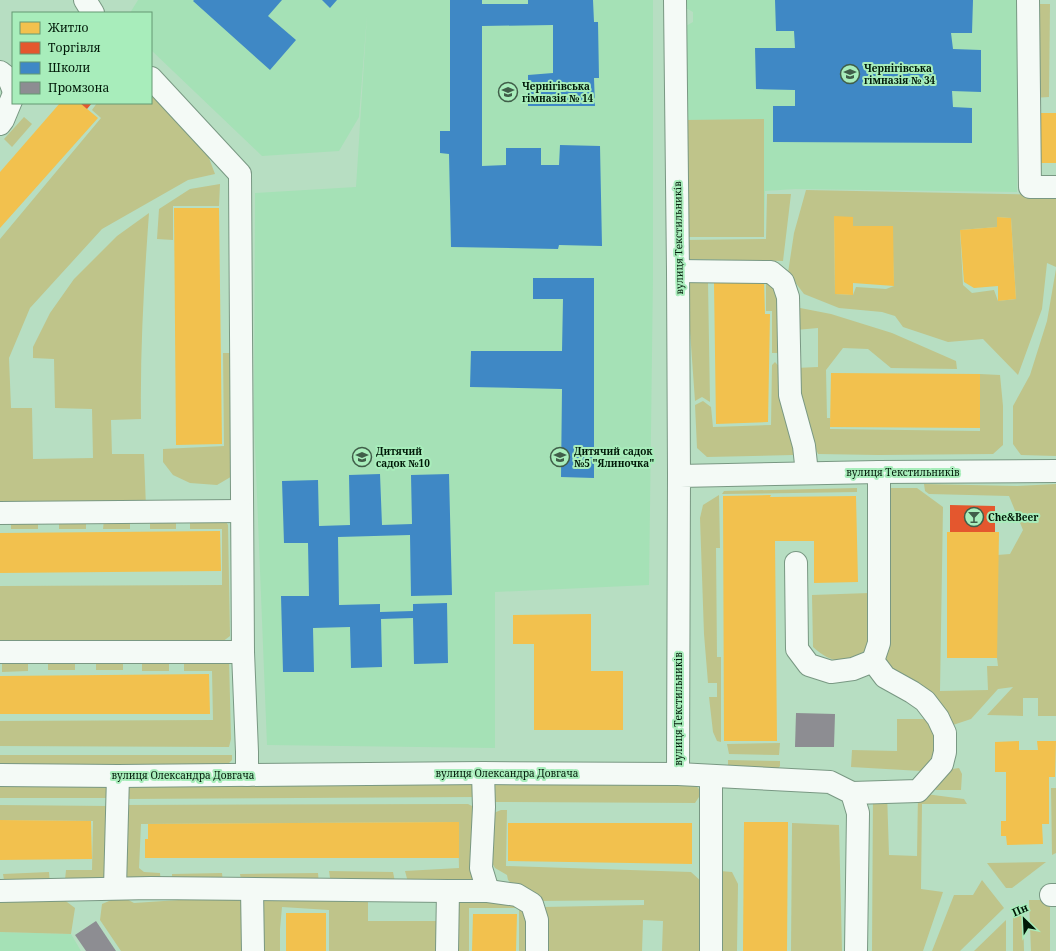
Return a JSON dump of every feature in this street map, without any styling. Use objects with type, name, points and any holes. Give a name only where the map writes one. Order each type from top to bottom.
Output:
[{"type":"street","points":[[85,0],[92,12]]},
{"type":"street","name":"вулиця Текстильників","points":[[675,0],[678,271],[678,774]]},
{"type":"street","points":[[1028,0],[1030,187],[1056,187]]},
{"type":"street","points":[[0,72],[9,79],[12,86]]},
{"type":"street","points":[[152,79],[240,174],[243,652],[247,775]]},
{"type":"street","points":[[0,124],[12,98]]},
{"type":"street","points":[[678,271],[771,272],[783,282],[788,297],[790,395],[804,446],[807,473]]},
{"type":"street","points":[[796,563],[797,648],[809,665],[831,672],[853,669],[873,661],[879,643],[879,472]]},
{"type":"street","name":"вулиця Текстильників","points":[[678,476],[879,472],[1056,472]]},
{"type":"street","points":[[0,513],[242,511]]},
{"type":"street","points":[[0,652],[243,652]]},
{"type":"street","points":[[856,951],[858,813],[852,793],[918,791],[942,764],[945,752],[945,733],[938,718],[926,702],[912,692],[885,677],[873,661]]},
{"type":"street","points":[[483,773],[484,807],[481,868],[488,891]]},
{"type":"street","name":"вулиця Олександра Довгача","points":[[0,775],[118,776],[483,773],[678,774],[830,782],[852,793]]},
{"type":"street","points":[[116,888],[118,776]]},
{"type":"street","points":[[711,776],[711,951]]},
{"type":"street","points":[[0,891],[116,888],[488,891],[517,895],[532,904],[537,920],[537,951]]},
{"type":"street","points":[[252,889],[253,951]]},
{"type":"street","points":[[447,951],[448,891]]},
{"type":"shaded area","points":[[138,0],[653,0],[653,277],[649,585],[495,592],[495,748],[267,745],[254,421],[255,193],[356,187],[367,15],[359,117],[339,151],[262,156],[152,51],[152,12],[131,12]]},
{"type":"shaded area","name":"Чернігівська гімназія № 34","points":[[684,0],[1017,0],[1017,192],[795,189],[765,191],[764,237],[684,120],[684,27],[693,22],[693,12],[684,7]]},
{"type":"shaded area","points":[[1033,4],[1050,4],[1049,97],[1032,98]]},
{"type":"shaded area","points":[[152,87],[203,142],[215,174],[188,180],[102,229],[30,308],[9,358],[11,408],[32,408],[33,459],[93,458],[92,409],[55,408],[54,359],[33,358],[33,347],[50,313],[74,279],[117,236],[149,213],[141,367],[141,419],[111,420],[112,454],[144,454],[146,508],[0,509],[0,239],[101,118],[92,110],[96,104],[152,104]]},
{"type":"shaded area","points":[[24,117],[32,124],[12,147],[4,139]]},
{"type":"shaded area","points":[[764,119],[764,237],[684,237],[684,120]]},
{"type":"shaded area","points":[[220,184],[219,206],[173,206],[173,240],[157,239],[159,209],[190,189]]},
{"type":"shaded area","points":[[806,190],[1056,195],[1056,267],[1047,263],[1042,309],[1018,375],[983,339],[948,342],[903,327],[895,316],[882,312],[839,308],[804,294],[788,273],[794,233]],"holes":[[[834,217],[853,217],[853,226],[892,226],[894,286],[886,289],[856,287],[853,295],[835,294]],[[997,217],[1011,218],[1016,299],[998,301],[994,290],[972,293],[963,285],[960,230],[997,227]]]},
{"type":"shaded area","points":[[767,194],[791,194],[783,261],[684,259],[684,240],[766,239]]},
{"type":"shaded area","points":[[1056,269],[1056,456],[1021,455],[1013,444],[1013,406],[1030,375],[1047,321]]},
{"type":"shaded area","points":[[686,275],[763,275],[781,293],[781,353],[772,353],[772,311],[766,311],[766,280],[708,282],[710,402],[702,397],[695,401]]},
{"type":"shaded area","points":[[795,307],[831,314],[892,333],[956,361],[957,369],[891,368],[868,349],[843,348],[826,370],[827,418],[830,418],[830,429],[980,431],[980,374],[1000,375],[1003,406],[1003,445],[993,454],[818,454],[802,417],[795,368],[818,367],[818,328],[796,330]]},
{"type":"shaded area","points":[[223,353],[233,353],[234,475],[217,485],[190,483],[173,475],[163,462],[163,449],[224,446]]},
{"type":"shaded area","points":[[775,362],[782,370],[796,450],[793,455],[707,457],[697,448],[695,405],[703,401],[711,407],[713,427],[771,425],[772,365]]},
{"type":"shaded area","points":[[924,484],[1017,486],[1056,484],[1056,716],[1038,716],[1038,698],[1023,698],[1023,716],[987,715],[1013,687],[998,689],[971,719],[947,727],[885,668],[882,656],[888,488],[917,488],[943,507],[940,691],[988,690],[987,666],[998,666],[997,555],[1010,554],[1023,530],[1009,496],[929,494],[925,491]]},
{"type":"shaded area","points":[[857,488],[857,492],[722,494],[724,491]]},
{"type":"shaded area","points":[[719,495],[720,548],[716,548],[717,657],[721,657],[721,742],[717,741],[713,732],[709,697],[717,697],[717,683],[708,683],[704,634],[700,518],[703,505]]},
{"type":"shaded area","points":[[11,520],[38,520],[38,529],[11,529]]},
{"type":"shaded area","points":[[59,520],[86,520],[86,529],[59,529]]},
{"type":"shaded area","points":[[104,520],[130,520],[130,529],[103,529]]},
{"type":"shaded area","points":[[150,520],[176,520],[176,529],[150,529]]},
{"type":"shaded area","points":[[190,520],[225,520],[228,525],[230,636],[222,642],[0,645],[0,586],[222,585],[222,529],[190,529]]},
{"type":"shaded area","points":[[869,593],[868,649],[846,660],[834,660],[820,653],[813,647],[812,595]]},
{"type":"shaded area","points":[[229,658],[231,739],[229,747],[0,746],[0,721],[213,720],[212,671],[184,671],[184,659]]},
{"type":"shaded area","points":[[2,659],[28,659],[28,671],[2,672]]},
{"type":"shaded area","points":[[48,659],[75,659],[75,670],[48,670]]},
{"type":"shaded area","points":[[96,659],[123,659],[123,670],[96,670]]},
{"type":"shaded area","points":[[142,659],[169,659],[169,671],[142,671]]},
{"type":"shaded area","points":[[897,719],[929,719],[936,741],[936,747],[931,758],[921,771],[851,767],[852,750],[897,751]]},
{"type":"shaded area","points":[[780,743],[779,755],[729,754],[727,744]]},
{"type":"shaded area","points":[[0,755],[232,755],[232,760],[226,766],[0,766]]},
{"type":"shaded area","points":[[728,760],[780,761],[780,766],[777,770],[728,767]]},
{"type":"shaded area","points":[[959,768],[962,774],[961,790],[936,790],[933,787],[945,770]]},
{"type":"shaded area","points":[[495,779],[692,781],[699,789],[699,797],[695,803],[492,802],[489,795]]},
{"type":"shaded area","points":[[468,781],[475,787],[476,797],[122,799],[127,783]]},
{"type":"shaded area","points":[[0,785],[104,785],[110,789],[110,798],[0,798]]},
{"type":"shaded area","points":[[1051,788],[1056,788],[1056,853],[1052,855]]},
{"type":"shaded area","points":[[873,792],[887,792],[889,855],[917,856],[918,793],[964,799],[967,804],[922,804],[921,889],[943,892],[923,951],[872,951]]},
{"type":"shaded area","points":[[468,804],[476,808],[476,868],[472,882],[409,886],[405,871],[459,868],[458,822],[141,824],[139,868],[144,872],[160,873],[161,884],[127,880],[121,872],[122,805]]},
{"type":"shaded area","points":[[0,805],[110,806],[111,868],[104,880],[65,880],[66,870],[92,870],[93,821],[0,820]]},
{"type":"shaded area","points":[[501,810],[507,810],[506,866],[691,872],[703,883],[705,951],[662,951],[663,921],[643,920],[642,951],[543,951],[543,907],[644,905],[644,900],[536,901],[513,885],[508,880],[507,875],[495,868],[491,861],[492,816]]},
{"type":"shaded area","points":[[792,823],[839,825],[842,951],[791,951]]},
{"type":"shaded area","points":[[1046,862],[1012,888],[1006,888],[987,863]]},
{"type":"shaded area","points":[[329,871],[393,872],[396,887],[331,885]]},
{"type":"shaded area","points":[[720,871],[732,872],[738,884],[737,951],[718,951]]},
{"type":"shaded area","points":[[49,872],[50,885],[5,886],[3,874]]},
{"type":"shaded area","points":[[222,873],[223,883],[172,883],[172,874]]},
{"type":"shaded area","points":[[318,873],[319,885],[242,884],[240,874]]},
{"type":"shaded area","points":[[982,880],[1004,908],[960,951],[932,951],[954,895],[973,895]]},
{"type":"shaded area","points":[[262,894],[368,896],[368,921],[438,921],[438,951],[329,951],[329,910],[282,907],[280,951],[261,951]]},
{"type":"shaded area","points":[[451,894],[531,906],[534,951],[519,951],[519,908],[469,908],[469,951],[450,951]]},
{"type":"shaded area","points":[[121,896],[134,903],[224,897],[241,901],[246,916],[247,951],[121,951],[100,920],[102,904]]},
{"type":"shaded area","points":[[63,899],[75,908],[71,934],[0,932],[0,900]]},
{"type":"shaded area","points":[[1029,900],[1050,900],[1050,951],[1031,951]]},
{"type":"shaded area","points":[[1023,914],[1024,951],[1013,951],[1013,915]]},
{"type":"shaded area","points":[[1006,920],[1006,951],[974,951]]},
{"type":"shaded area","points":[[0,932],[71,934],[81,951],[0,951]]},
{"type":"building: Житло","points":[[59,104],[81,104],[98,118],[0,228],[0,172]]},
{"type":"building: Житло","points":[[1039,113],[1056,113],[1056,163],[1039,163]]},
{"type":"building: Житло","points":[[174,208],[219,208],[222,444],[176,445]]},
{"type":"building: Житло","points":[[834,216],[853,217],[853,226],[893,226],[894,286],[853,283],[853,295],[835,294]]},
{"type":"building: Житло","points":[[997,217],[1011,218],[1016,299],[998,301],[998,286],[974,288],[964,282],[960,230],[997,227]]},
{"type":"building: Житло","points":[[764,281],[765,314],[770,314],[768,422],[716,424],[714,283]]},
{"type":"building: Житло","points":[[831,373],[980,374],[980,428],[830,427]]},
{"type":"building: Житло","points":[[771,495],[770,497],[856,496],[858,582],[814,583],[814,541],[775,541],[777,741],[724,741],[723,496]]},
{"type":"building: Житло","points":[[220,531],[221,571],[0,573],[0,533]]},
{"type":"building: Житло","points":[[947,532],[999,532],[997,658],[947,658]]},
{"type":"building: Житло","points":[[591,614],[591,671],[623,671],[623,730],[534,730],[534,644],[513,644],[513,615]]},
{"type":"building: Житло","points":[[209,674],[210,714],[0,714],[0,676]]},
{"type":"building: Житло","points":[[1019,741],[1019,750],[1038,750],[1037,741],[1056,741],[1055,777],[1049,777],[1049,824],[1042,824],[1043,844],[1007,845],[1006,836],[1001,836],[1001,821],[1006,821],[1006,772],[995,772],[995,742]]},
{"type":"building: Житло","points":[[0,820],[91,821],[92,859],[0,860]]},
{"type":"building: Житло","points":[[459,822],[459,858],[145,858],[145,839],[148,839],[148,824]]},
{"type":"building: Житло","points":[[744,822],[788,822],[787,951],[743,951]]},
{"type":"building: Житло","points":[[508,823],[692,823],[692,864],[508,861]]},
{"type":"building: Житло","points":[[286,913],[326,913],[326,951],[286,951]]},
{"type":"building: Житло","points":[[473,914],[517,914],[516,951],[472,951]]},
{"type":"building: Торгівля","points":[[81,104],[91,104],[87,109]]},
{"type":"building: Торгівля","points":[[950,505],[995,506],[995,532],[950,532]]},
{"type":"building: Школи","points":[[282,0],[268,16],[296,40],[270,70],[193,1]]},
{"type":"building: Школи","points":[[322,0],[337,0],[330,8]]},
{"type":"building: Школи","points":[[450,0],[482,0],[482,4],[528,4],[528,0],[593,0],[594,22],[598,22],[599,78],[594,78],[595,106],[528,106],[528,75],[553,73],[553,25],[482,26],[482,166],[506,165],[506,148],[541,148],[541,165],[559,165],[560,145],[600,146],[602,246],[559,245],[558,249],[451,247],[449,154],[440,153],[440,131],[450,131]]},
{"type":"building: Школи","points":[[775,0],[973,0],[972,33],[951,33],[953,49],[981,50],[981,92],[952,91],[953,107],[972,108],[972,143],[773,142],[773,106],[795,106],[795,90],[756,89],[755,48],[795,48],[794,31],[776,31]]},
{"type":"building: Школи","points":[[533,278],[594,278],[594,478],[561,477],[562,389],[470,387],[471,351],[562,351],[563,299],[533,299]]},
{"type":"building: Школи","points":[[380,474],[382,525],[412,524],[411,475],[449,474],[452,595],[411,596],[410,535],[338,537],[339,605],[380,604],[380,612],[413,611],[413,604],[447,603],[448,663],[414,664],[413,618],[381,619],[382,667],[351,668],[350,627],[313,628],[314,672],[283,672],[281,596],[309,596],[308,543],[284,543],[282,481],[318,480],[319,526],[350,525],[349,475]]},
{"type":"building: Промзона","points":[[796,713],[835,714],[834,747],[795,747]]},
{"type":"building: Промзона","points":[[96,921],[116,951],[86,951],[75,935]]},
{"type":"place","name":"Чернігівська гімназія № 34","points":[[850,74]]},
{"type":"place","name":"Чернігівська гімназія № 14","points":[[508,92]]},
{"type":"place","name":"Дитячий садок №10","points":[[362,457]]},
{"type":"place","name":"Дитячий садок №5 \"Ялиночка\"","points":[[560,457]]},
{"type":"place","name":"Che&Beer","points":[[974,517]]}]
